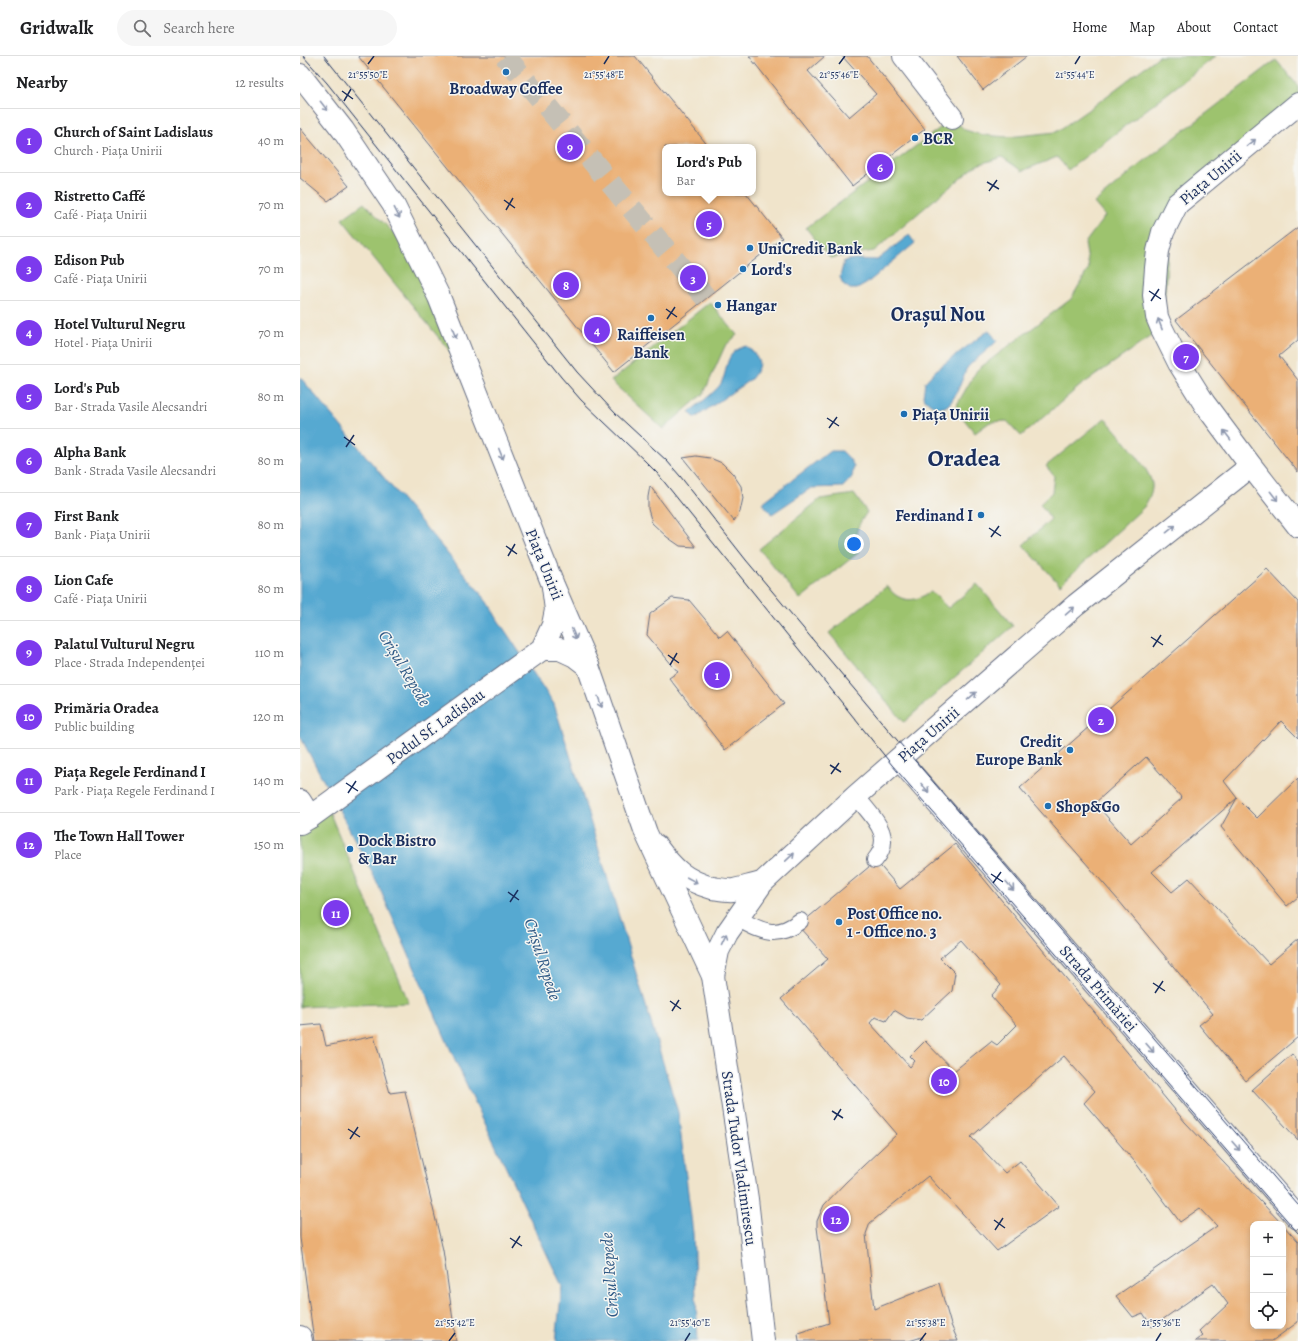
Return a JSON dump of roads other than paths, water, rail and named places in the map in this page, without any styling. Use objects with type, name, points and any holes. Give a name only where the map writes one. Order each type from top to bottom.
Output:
[{"type":"street","points":[[904,56],[952,118]]},
{"type":"street","name":"Piața Unirii","points":[[300,75],[343,130],[392,204],[439,297],[553,585],[588,666],[646,833],[713,976]]},
{"type":"street","name":"Piața Unirii","points":[[713,976],[718,951],[727,933],[736,918],[762,883],[856,796],[1076,605],[1251,466],[1204,403],[1179,364],[1162,329],[1157,316],[1154,295],[1158,251],[1163,232],[1177,204],[1298,104]]},
{"type":"street","points":[[1251,466],[1298,526]]},
{"type":"street","points":[[541,651],[553,625],[556,610],[553,585]]},
{"type":"street","points":[[541,651],[560,649],[575,656],[588,666]]},
{"type":"street","name":"Podul Sf. Ladislau","points":[[314,809],[541,651]]},
{"type":"street","name":"Strada Primăriei","points":[[899,759],[1298,1218]]},
{"type":"street","name":"Piața Unirii","points":[[646,833],[672,866],[681,874],[697,883],[717,889],[733,890],[762,883]]},
{"type":"street","name":"Strada Tudor Vladimirescu","points":[[713,976],[747,1199],[763,1341]]},
{"type":"lane","points":[[856,796],[880,827],[883,834],[884,844],[875,860]]},
{"type":"lane","points":[[736,918],[767,932],[777,933],[800,922]]},
{"type":"water","points":[[909,235],[915,243],[866,284],[857,289],[850,289],[843,284],[840,277],[844,261],[854,259],[877,260]]},
{"type":"water","points":[[989,330],[997,341],[967,368],[952,401],[943,408],[931,404],[923,397],[925,382],[936,370]]},
{"type":"water","points":[[746,346],[755,354],[759,361],[755,374],[751,379],[695,418],[689,412],[718,388],[723,379],[730,357],[738,349]]},
{"type":"water","name":"Crișul Repede","points":[[300,377],[488,602],[498,620],[554,704],[678,1112],[693,1233],[698,1341],[556,1341],[562,1286],[456,1062],[376,880],[300,736]]},
{"type":"water","points":[[830,451],[842,451],[854,466],[852,477],[843,487],[811,488],[772,514],[762,503]]},
{"type":"tunnel","points":[[505,56],[706,298]]},
{"type":"tram line","points":[[303,56],[327,83],[561,377],[581,400],[657,473],[892,765],[1298,1233]]},
{"type":"tram line","points":[[324,56],[577,372],[615,413],[667,461],[680,476],[746,560],[891,733],[1298,1205]]},
{"type":"place","name":"Broadway Coffee","points":[[506,72]]},
{"type":"place","name":"BCR","points":[[915,138]]},
{"type":"place","name":"Palatul Vulturul Negru","points":[[570,147]]},
{"type":"place","name":"Alpha Bank","points":[[880,167]]},
{"type":"place","name":"Lord's Pub","points":[[709,224]]},
{"type":"place","name":"UniCredit Bank","points":[[750,248]]},
{"type":"place","name":"Lord's","points":[[743,269]]},
{"type":"place","name":"Edison Pub","points":[[693,278]]},
{"type":"place","name":"Lion Cafe","points":[[566,285]]},
{"type":"place","name":"Hangar","points":[[718,305]]},
{"type":"place","name":"Raiffeisen Bank","points":[[651,318]]},
{"type":"place","name":"Hotel Vulturul Negru","points":[[597,330]]},
{"type":"place","name":"First Bank","points":[[1186,357]]},
{"type":"place","name":"Piața Unirii","points":[[904,414]]},
{"type":"place","name":"Ferdinand I","points":[[981,515]]},
{"type":"place","name":"Church of Saint Ladislaus","points":[[717,675]]},
{"type":"place","name":"Ristretto Caffé","points":[[1101,720]]},
{"type":"place","name":"Credit Europe Bank","points":[[1070,750]]},
{"type":"place","name":"Shop&Go","points":[[1048,806]]},
{"type":"place","name":"Dock Bistro & Bar","points":[[350,849]]},
{"type":"place","name":"Piața Regele Ferdinand I","points":[[336,913]]},
{"type":"place","name":"Post Office no. 1 - Office no. 3","points":[[839,922]]},
{"type":"place","name":"Primăria Oradea","points":[[944,1081]]},
{"type":"place","name":"The Town Hall Tower","points":[[836,1219]]},
{"type":"district","name":"Orașul Nou","points":[[938,314]]},
{"type":"district","name":"Oradea","points":[[964,458]]}]
